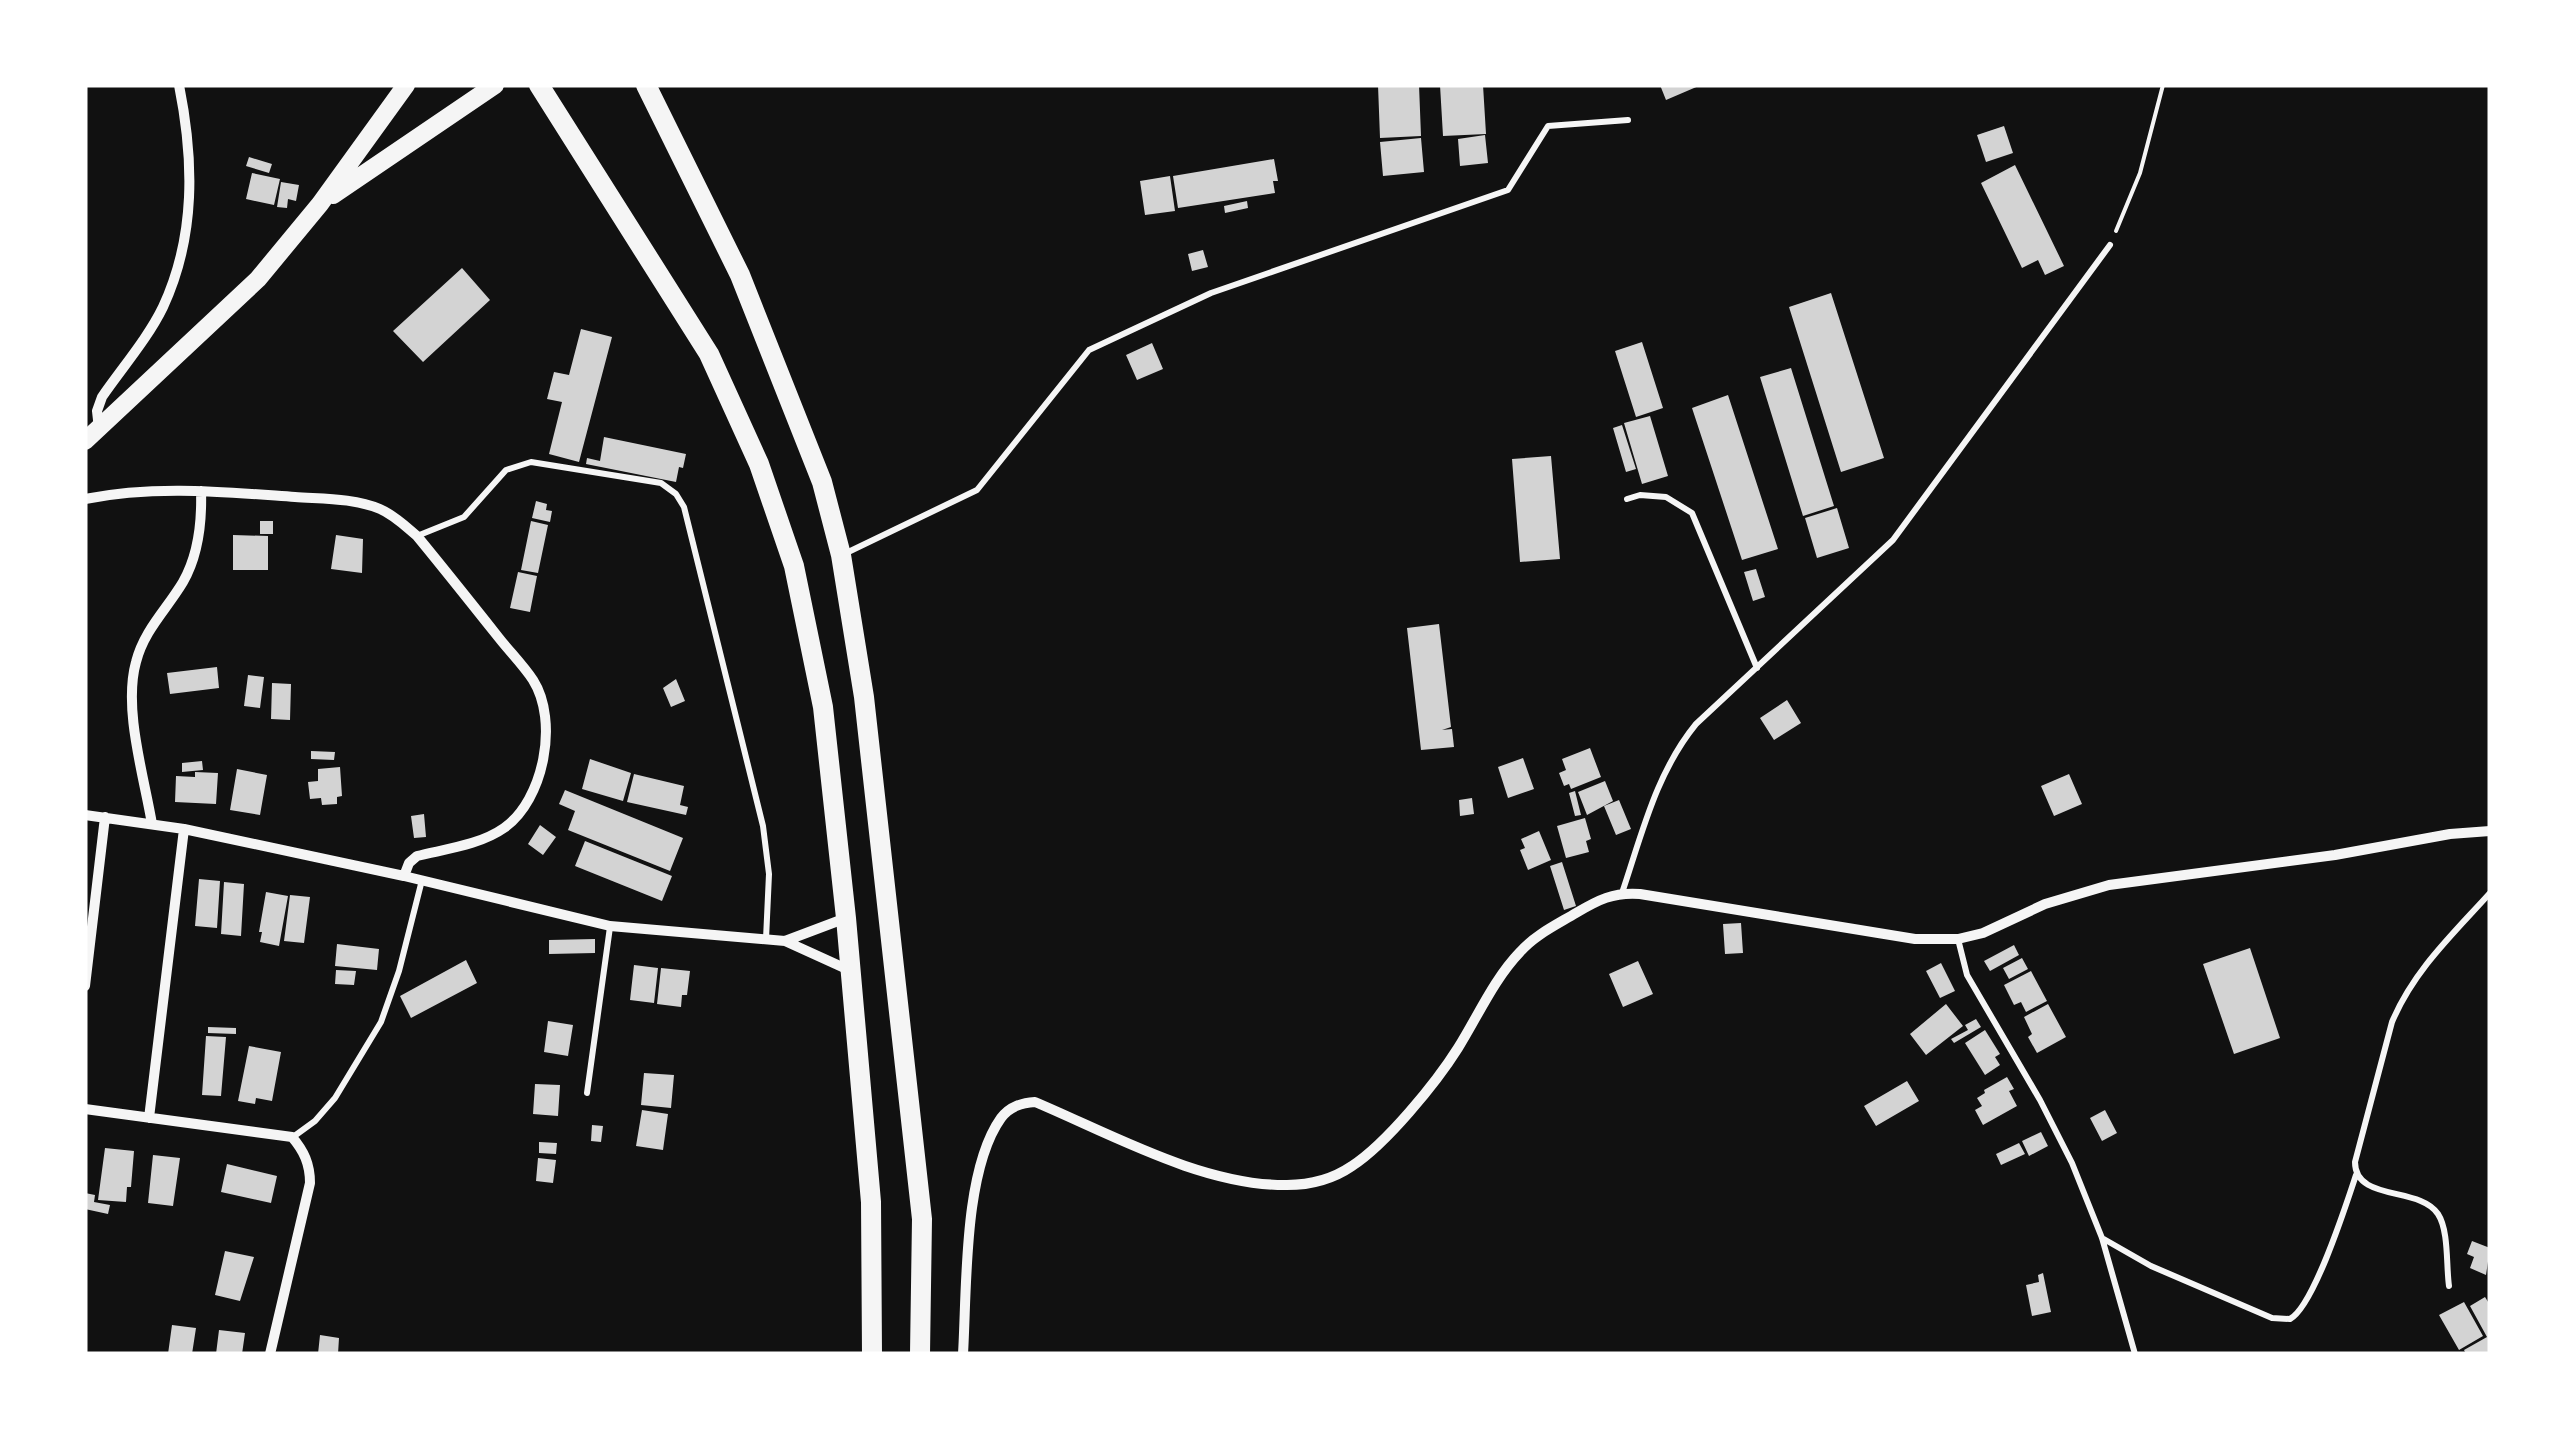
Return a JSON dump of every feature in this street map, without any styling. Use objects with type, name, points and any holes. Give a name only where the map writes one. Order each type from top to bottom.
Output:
[{"type":"highway","points":[[539,85],[710,354],[760,464],[794,566],[823,708],[846,918],[871,1202],[872,1354]]},
{"type":"highway","points":[[646,85],[740,274],[822,482],[841,555],[868,734],[922,1219],[920,1354]]},
{"type":"main road","points":[[92,436],[258,279],[320,204],[406,85]]},
{"type":"main road","points":[[320,204],[495,85]]},
{"type":"street","points":[[92,436],[102,397],[162,310],[181,255],[191,168],[179,85]]},
{"type":"street","points":[[85,499],[146,490],[362,503],[398,519],[417,536],[534,682],[545,741],[530,796],[508,826],[489,836],[417,856],[404,876]]},
{"type":"street","points":[[152,824],[132,700],[134,668],[150,628],[183,582],[190,565],[200,530],[200,491]]},
{"type":"street","points":[[85,816],[184,829],[422,880],[610,926],[785,941],[851,972]]},
{"type":"street","points":[[85,986],[105,816]]},
{"type":"street","points":[[150,1118],[184,829]]},
{"type":"street","points":[[964,1354],[973,1206],[987,1149],[1002,1116],[1011,1108],[1035,1102],[1179,1162],[1234,1178],[1286,1185],[1335,1175],[1370,1153],[1439,1076],[1522,950],[1539,935],[1597,901],[1622,892],[1915,939],[1958,939],[1983,933],[2060,899],[2109,885],[2335,855],[2450,834],[2490,832]]},
{"type":"street","points":[[785,941],[846,918]]},
{"type":"street","points":[[85,1109],[292,1137],[305,1156],[310,1182],[270,1354]]},
{"type":"lane","points":[[841,555],[978,490],[1089,350],[1211,293],[1508,190],[1548,126],[1628,120]]},
{"type":"lane","points":[[1622,892],[1669,762],[1696,724],[1892,540],[2110,245]]},
{"type":"lane","points":[[417,536],[464,517],[506,470],[530,462],[651,481],[676,494],[684,507],[764,826],[769,874],[766,939]]},
{"type":"lane","points":[[1627,498],[1666,498],[1692,513],[1757,668]]},
{"type":"lane","points":[[292,1137],[315,1121],[335,1098],[381,1022],[400,971],[422,880]]},
{"type":"lane","points":[[2102,1238],[2168,1274],[2272,1318],[2290,1320],[2302,1310],[2356,1174],[2355,1162],[2401,1001],[2418,972],[2490,893]]},
{"type":"lane","points":[[587,1092],[610,926]]},
{"type":"lane","points":[[1958,939],[1967,976],[2057,1131],[2102,1238],[2135,1354]]},
{"type":"lane","points":[[2356,1174],[2365,1184],[2434,1210],[2441,1222],[2449,1286]]},
{"type":"path","points":[[2110,245],[2140,173],[2163,85]]},
{"type":"building","points":[[1378,85],[1419,85],[1421,136],[1380,138]]},
{"type":"building","points":[[1440,85],[1483,85],[1486,134],[1443,136]]},
{"type":"building","points":[[1660,85],[1701,85],[1666,100]]},
{"type":"building","points":[[2004,126],[2013,153],[1986,162],[1977,135]]},
{"type":"building","points":[[1485,135],[1488,163],[1460,166],[1458,139]]},
{"type":"building","points":[[1421,138],[1424,172],[1383,176],[1380,142]]},
{"type":"building","points":[[249,157],[272,164],[269,173],[246,166]]},
{"type":"building","points":[[1274,159],[1278,181],[1273,181],[1275,193],[1178,208],[1173,176]]},
{"type":"building","points":[[2015,165],[2064,266],[2045,275],[2038,260],[2022,268],[1981,183]]},
{"type":"building","points":[[252,173],[280,179],[274,205],[246,199]]},
{"type":"building","points":[[1170,176],[1175,211],[1145,215],[1140,181]]},
{"type":"building","points":[[281,182],[299,185],[296,201],[288,199],[287,208],[277,207]]},
{"type":"building","points":[[1247,201],[1248,208],[1225,213],[1224,206]]},
{"type":"building","points":[[1203,250],[1208,267],[1192,271],[1188,254]]},
{"type":"building","points":[[462,268],[490,300],[423,362],[393,331]]},
{"type":"building","points":[[1831,293],[1884,458],[1841,472],[1789,307]]},
{"type":"building","points":[[581,329],[612,337],[579,462],[549,454],[562,402],[547,399],[554,372],[569,375]]},
{"type":"building","points":[[1642,342],[1663,408],[1636,417],[1615,351]]},
{"type":"building","points":[[1152,343],[1163,369],[1137,380],[1126,355]]},
{"type":"building","points":[[1791,368],[1834,506],[1803,516],[1760,377]]},
{"type":"building","points":[[1728,395],[1778,549],[1742,560],[1692,408]]},
{"type":"building","points":[[1650,416],[1668,476],[1642,484],[1624,423]]},
{"type":"building","points":[[1622,425],[1636,469],[1626,472],[1613,428]]},
{"type":"building","points":[[604,437],[686,454],[676,482],[586,464],[587,458],[600,461]]},
{"type":"building","points":[[1551,456],[1560,559],[1520,562],[1512,459]]},
{"type":"building","points":[[536,501],[547,504],[546,510],[552,511],[550,522],[532,518]]},
{"type":"building","points":[[1837,508],[1849,548],[1817,558],[1805,518]]},
{"type":"building","points":[[260,521],[273,521],[273,534],[260,534]]},
{"type":"building","points":[[531,521],[548,525],[538,573],[521,570]]},
{"type":"building","points":[[233,535],[268,536],[268,570],[233,570]]},
{"type":"building","points":[[336,535],[363,539],[362,573],[331,569]]},
{"type":"building","points":[[1756,569],[1765,597],[1753,601],[1744,572]]},
{"type":"building","points":[[518,572],[537,576],[530,612],[510,608]]},
{"type":"building","points":[[1439,624],[1451,727],[1442,730],[1452,729],[1454,747],[1421,750],[1407,628]]},
{"type":"building","points":[[217,667],[219,688],[170,694],[167,673]]},
{"type":"building","points":[[248,675],[264,677],[260,708],[244,706]]},
{"type":"building","points":[[676,679],[685,701],[671,707],[663,688]]},
{"type":"building","points":[[272,683],[291,684],[290,720],[271,719]]},
{"type":"building","points":[[1787,700],[1801,723],[1774,740],[1760,718]]},
{"type":"building","points":[[1590,748],[1601,777],[1571,789],[1569,784],[1564,786],[1559,773],[1566,770],[1562,759]]},
{"type":"building","points":[[311,751],[335,752],[334,760],[311,759]]},
{"type":"building","points":[[1523,758],[1534,789],[1508,798],[1498,767]]},
{"type":"building","points":[[590,759],[631,773],[623,801],[582,789]]},
{"type":"building","points":[[202,761],[203,770],[182,772],[182,763]]},
{"type":"building","points":[[340,767],[342,796],[337,797],[337,804],[322,805],[321,798],[310,799],[308,782],[318,781],[318,769]]},
{"type":"building","points":[[237,769],[267,775],[260,815],[230,810]]},
{"type":"building","points":[[195,772],[218,773],[216,804],[175,802],[176,776],[195,777]]},
{"type":"building","points":[[634,774],[684,786],[680,805],[688,807],[686,815],[627,802]]},
{"type":"building","points":[[2069,774],[2082,804],[2054,816],[2041,786]]},
{"type":"building","points":[[1605,781],[1613,801],[1587,815],[1578,792]]},
{"type":"building","points":[[565,790],[683,838],[670,871],[568,830],[575,811],[559,804]]},
{"type":"building","points":[[1575,791],[1581,815],[1575,816],[1569,793]]},
{"type":"building","points":[[1472,798],[1474,814],[1460,816],[1459,800]]},
{"type":"building","points":[[1619,800],[1631,829],[1616,835],[1604,806]]},
{"type":"building","points":[[424,814],[426,837],[414,838],[411,816]]},
{"type":"building","points":[[1585,818],[1591,839],[1586,841],[1589,852],[1566,858],[1557,826]]},
{"type":"building","points":[[540,825],[556,837],[543,855],[528,844]]},
{"type":"building","points":[[1539,831],[1551,860],[1528,870],[1520,850],[1525,848],[1521,839]]},
{"type":"building","points":[[585,841],[672,876],[662,901],[575,866]]},
{"type":"building","points":[[1562,862],[1576,906],[1564,910],[1550,866]]},
{"type":"building","points":[[199,879],[220,881],[217,928],[195,926]]},
{"type":"building","points":[[224,882],[244,884],[241,936],[221,934]]},
{"type":"building","points":[[266,892],[288,896],[279,946],[260,942]]},
{"type":"building","points":[[290,895],[310,897],[304,943],[284,941]]},
{"type":"building","points":[[1741,923],[1743,953],[1725,954],[1723,924]]},
{"type":"building","points":[[595,939],[595,953],[549,954],[549,940]]},
{"type":"building","points":[[337,944],[379,949],[377,970],[335,966]]},
{"type":"building","points":[[2014,945],[2019,955],[1990,971],[1984,961]]},
{"type":"building","points":[[2250,948],[2280,1038],[2234,1054],[2203,964]]},
{"type":"building","points":[[2022,958],[2028,969],[2009,979],[2003,968]]},
{"type":"building","points":[[466,960],[477,983],[411,1018],[400,996]]},
{"type":"building","points":[[1638,961],[1653,994],[1623,1007],[1609,974]]},
{"type":"building","points":[[1941,963],[1955,991],[1940,998],[1926,971]]},
{"type":"building","points":[[634,965],[658,968],[654,1003],[630,1000]]},
{"type":"building","points":[[661,968],[690,971],[681,1007],[657,1004]]},
{"type":"building","points":[[336,970],[356,971],[354,985],[335,984]]},
{"type":"building","points":[[2031,971],[2047,1001],[2026,1012],[2021,1002],[2014,1005],[2004,985]]},
{"type":"building","points":[[1946,1004],[1963,1026],[1926,1055],[1910,1034]]},
{"type":"building","points":[[2048,1004],[2066,1037],[2037,1053],[2028,1037],[2032,1034],[2024,1017]]},
{"type":"building","points":[[1976,1019],[1981,1027],[1954,1043],[1951,1039],[1968,1030],[1965,1025]]},
{"type":"building","points":[[548,1021],[573,1025],[568,1056],[544,1052]]},
{"type":"building","points":[[208,1027],[236,1028],[236,1034],[208,1033]]},
{"type":"building","points":[[1985,1030],[2000,1054],[1995,1057],[2000,1065],[1985,1075],[1965,1043]]},
{"type":"building","points":[[206,1036],[226,1037],[221,1096],[202,1095]]},
{"type":"building","points":[[249,1046],[281,1052],[272,1101],[238,1101]]},
{"type":"building","points":[[644,1073],[674,1075],[671,1108],[641,1105]]},
{"type":"building","points":[[2007,1077],[2017,1106],[1983,1125],[1975,1110],[1982,1106],[1977,1098]]},
{"type":"building","points":[[1907,1081],[1919,1101],[1876,1126],[1864,1106]]},
{"type":"building","points":[[535,1084],[560,1085],[558,1116],[533,1114]]},
{"type":"building","points":[[642,1110],[668,1114],[663,1150],[636,1146]]},
{"type":"building","points":[[2105,1110],[2117,1133],[2102,1141],[2090,1118]]},
{"type":"building","points":[[592,1125],[603,1126],[601,1142],[591,1141]]},
{"type":"building","points":[[2041,1132],[2048,1146],[2029,1156],[2022,1141]]},
{"type":"building","points":[[539,1142],[557,1143],[556,1154],[539,1153]]},
{"type":"building","points":[[2019,1143],[2025,1154],[2001,1165],[1996,1154]]},
{"type":"building","points":[[105,1148],[134,1151],[126,1202],[98,1200]]},
{"type":"building","points":[[153,1155],[180,1158],[173,1206],[148,1203]]},
{"type":"building","points":[[538,1158],[556,1160],[553,1183],[536,1181]]},
{"type":"building","points":[[227,1164],[277,1176],[271,1203],[221,1192]]},
{"type":"building","points":[[85,1193],[95,1195],[94,1202],[110,1205],[108,1214],[85,1209]]},
{"type":"building","points":[[2472,1241],[2490,1248],[2486,1275],[2470,1268],[2474,1257],[2467,1254]]},
{"type":"building","points":[[225,1251],[254,1257],[240,1301],[215,1295]]},
{"type":"building","points":[[2043,1273],[2051,1312],[2032,1316],[2026,1285],[2039,1282],[2038,1275]]},
{"type":"building","points":[[2485,1297],[2490,1305],[2490,1354],[2466,1354],[2464,1350],[2487,1337],[2470,1306]]},
{"type":"building","points":[[2464,1302],[2483,1336],[2459,1350],[2439,1315]]},
{"type":"building","points":[[172,1325],[196,1328],[192,1354],[168,1354]]},
{"type":"building","points":[[219,1330],[245,1333],[242,1354],[216,1354]]},
{"type":"building","points":[[320,1335],[339,1338],[338,1354],[318,1354]]}]
